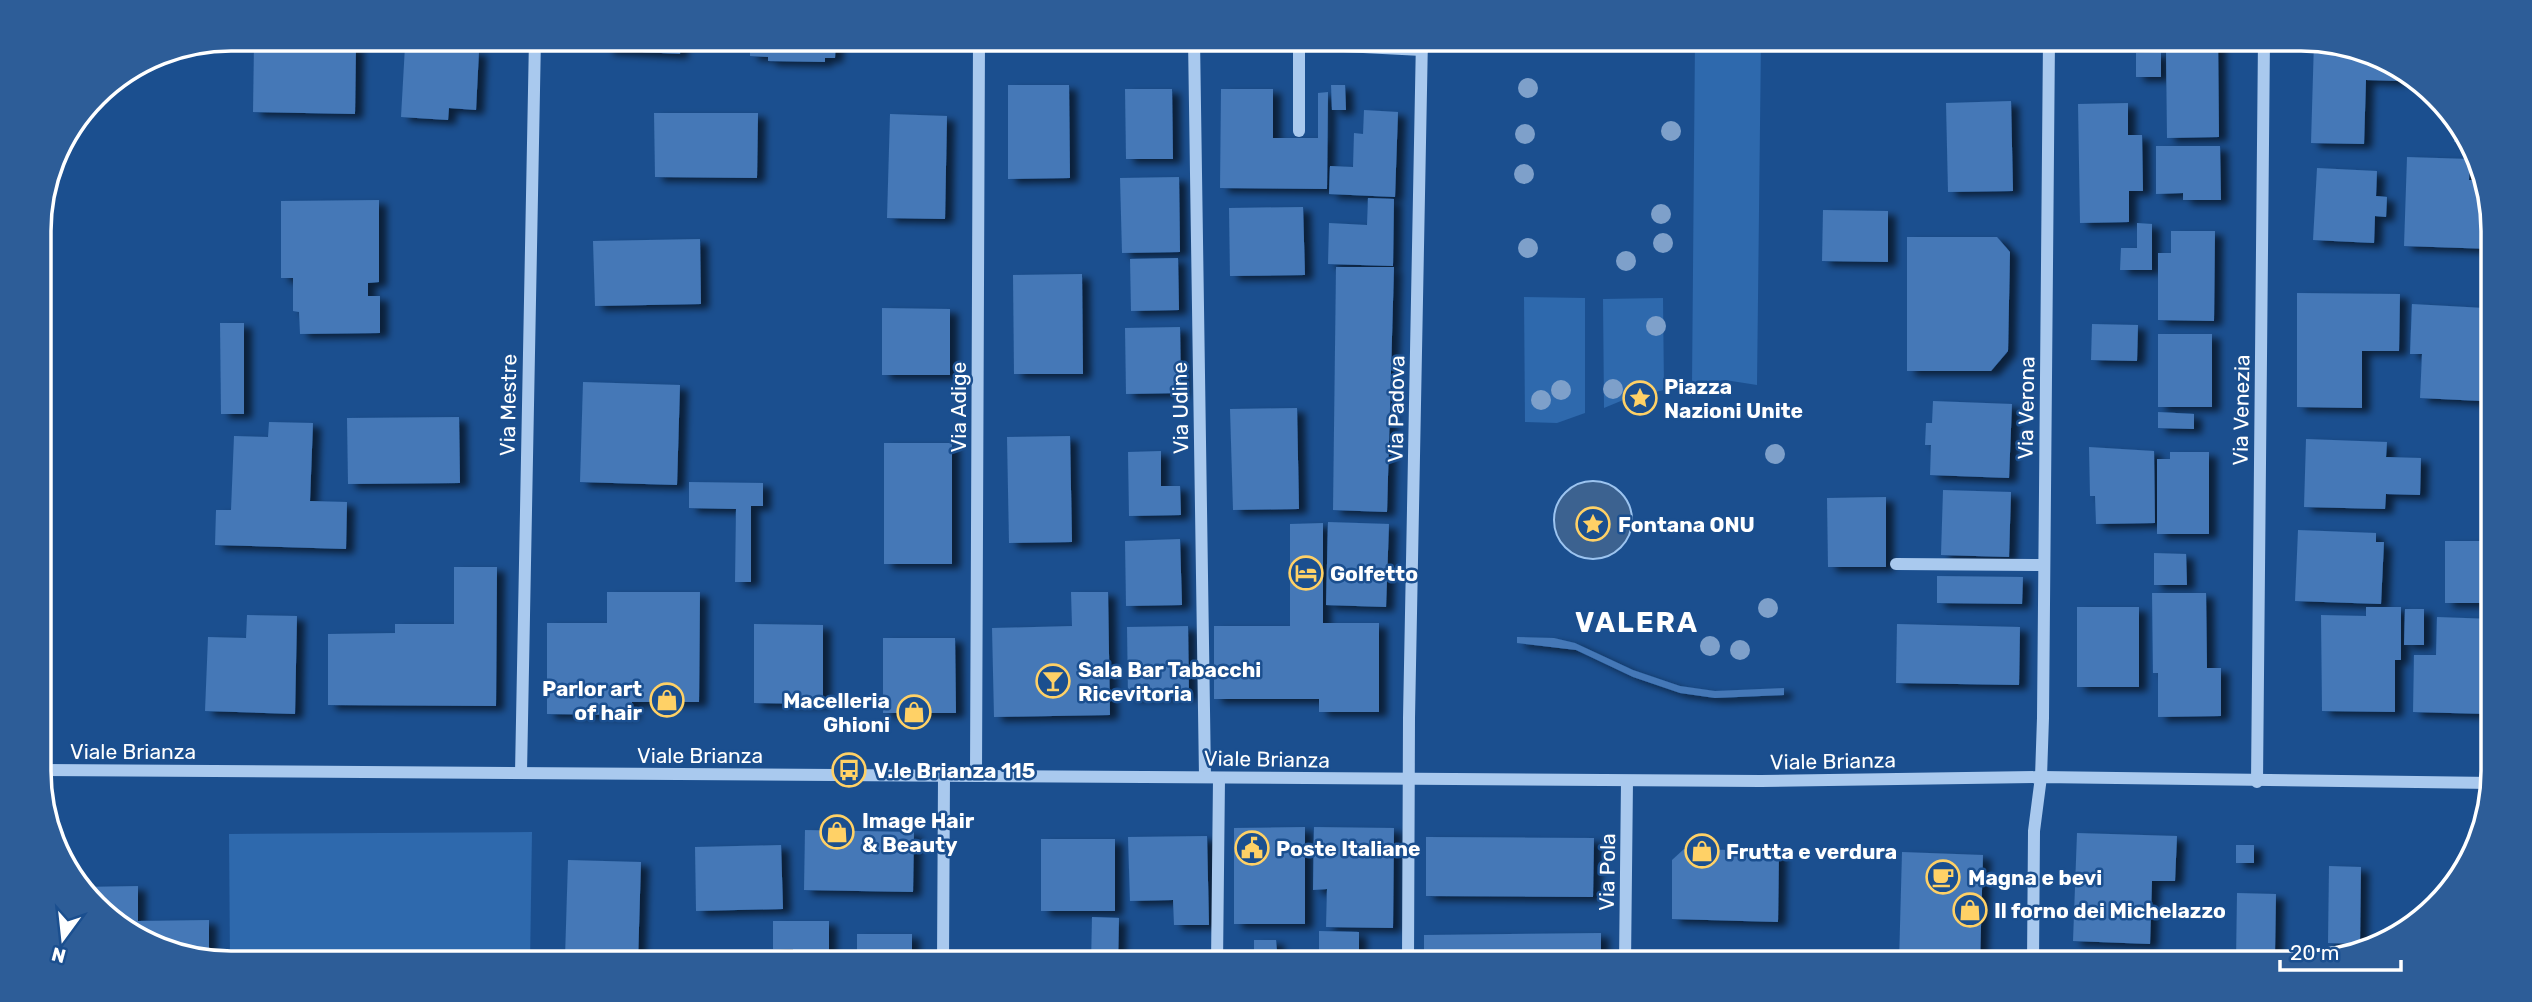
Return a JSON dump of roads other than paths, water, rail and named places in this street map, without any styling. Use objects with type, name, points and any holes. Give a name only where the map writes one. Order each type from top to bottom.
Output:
[{"type":"street","name":"Via Mestre","points":[[521,773],[535,51]]},
{"type":"street","name":"Via Adige","points":[[976,776],[979,51]]},
{"type":"street","name":"Via Udine","points":[[1194,51],[1205,777]]},
{"type":"street","points":[[1299,51],[1299,131]]},
{"type":"street","name":"Via Padova","points":[[1408,951],[1422,51]]},
{"type":"street","name":"Via Verona","points":[[2033,951],[2034,831],[2041,777],[2049,51]]},
{"type":"street","name":"Via Venezia","points":[[2257,782],[2264,51]]},
{"type":"street","points":[[1896,564],[2044,565]]},
{"type":"street","name":"Viale Brianza","points":[[51,770],[1627,781],[2041,777],[2481,783]]},
{"type":"street","points":[[943,951],[944,776]]},
{"type":"street","points":[[1217,951],[1219,778]]},
{"type":"street","name":"Via Pola","points":[[1625,951],[1627,781]]},
{"type":"place","name":"Piazza Nazioni Unite","points":[[1640,398]]},
{"type":"place","name":"Fontana ONU","points":[[1593,524]]},
{"type":"place","name":"Golfetto","points":[[1306,573]]},
{"type":"place","name":"Sala Bar Tabacchi Ricevitoria","points":[[1053,681]]},
{"type":"place","name":"Parlor art of hair","points":[[667,700]]},
{"type":"place","name":"Macelleria Ghioni","points":[[914,712]]},
{"type":"place","name":"V.le Brianza 115","points":[[849,770]]},
{"type":"place","name":"Image Hair & Beauty","points":[[837,832]]},
{"type":"place","name":"Poste Italiane","points":[[1252,848]]},
{"type":"place","name":"Frutta e verdura","points":[[1702,851]]},
{"type":"place","name":"Magna e bevi","points":[[1943,877]]},
{"type":"place","name":"Il forno dei Michelazzo","points":[[1970,910]]},
{"type":"district","name":"VALERA","points":[[1637,622]]}]
